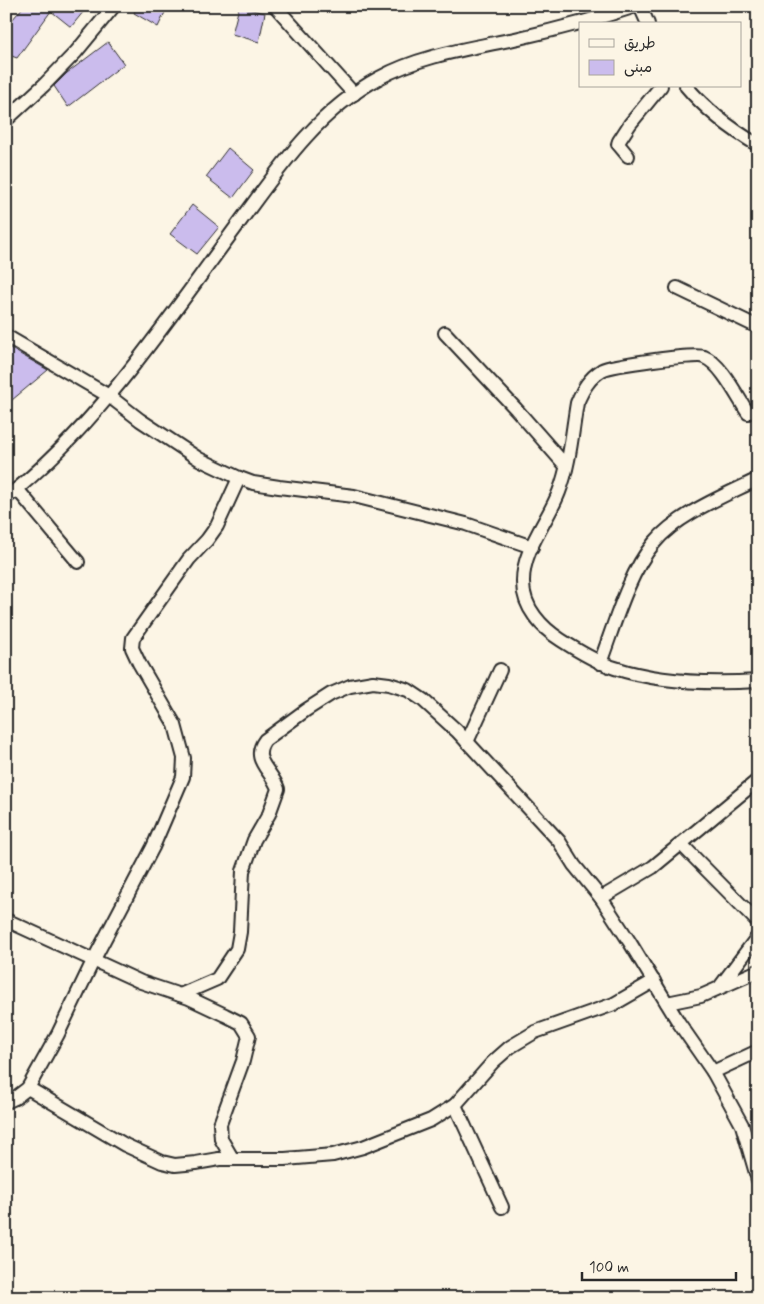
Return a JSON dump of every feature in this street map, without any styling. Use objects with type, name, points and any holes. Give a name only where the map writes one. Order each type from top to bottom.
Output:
[{"type":"street","points":[[6,120],[11,107],[44,85],[76,52],[114,6]]},
{"type":"street","points":[[276,6],[354,94]]},
{"type":"street","points":[[584,22],[636,6]]},
{"type":"street","points":[[640,6],[647,22]]},
{"type":"street","points":[[6,498],[38,472],[109,396],[166,324],[292,151],[325,116],[379,78],[406,66],[437,56],[558,30],[579,24]]},
{"type":"street","points":[[628,156],[621,148],[619,141],[630,124],[659,88]]},
{"type":"street","points":[[688,88],[703,106],[728,126],[758,145]]},
{"type":"street","points":[[677,288],[758,326]]},
{"type":"street","points":[[445,333],[566,466]]},
{"type":"street","points":[[6,336],[109,396],[140,420],[199,459],[239,478],[271,486],[354,496],[466,524],[532,548]]},
{"type":"street","points":[[748,414],[724,376],[712,361],[703,356],[685,355],[605,368],[592,377],[586,384],[577,403],[566,466],[559,493],[532,548],[524,570],[523,583],[524,596],[530,609],[548,632],[600,662],[634,673],[680,681],[722,683],[758,681]]},
{"type":"street","points":[[6,1102],[28,1088],[58,1034],[93,961],[153,847],[183,777],[184,758],[175,725],[139,663],[132,648],[133,638],[189,559],[217,526],[239,478]]},
{"type":"street","points":[[600,662],[636,570],[654,543],[684,518],[758,479]]},
{"type":"street","points":[[17,489],[78,562]]},
{"type":"street","points":[[467,742],[500,670]]},
{"type":"street","points":[[180,995],[217,978],[237,948],[240,932],[242,871],[254,840],[269,814],[278,789],[260,760],[260,750],[265,740],[331,694],[350,686],[373,682],[389,684],[408,690],[423,700],[467,742],[559,841],[574,865],[600,898],[713,1072],[742,1125],[755,1160],[758,1180]]},
{"type":"street","points":[[600,898],[653,867],[758,780]]},
{"type":"street","points":[[681,844],[758,922]]},
{"type":"street","points":[[6,920],[141,982],[180,995],[242,1023],[249,1036],[243,1061],[220,1124],[221,1139],[232,1158]]},
{"type":"street","points":[[718,989],[758,936]]},
{"type":"street","points":[[667,1003],[701,996],[758,971]]},
{"type":"street","points":[[28,1088],[125,1144],[162,1162],[175,1165],[232,1158],[285,1159],[333,1155],[363,1147],[432,1120],[455,1105],[493,1062],[510,1047],[535,1032],[614,1004],[654,981]]},
{"type":"street","points":[[713,1072],[758,1051]]},
{"type":"street","points":[[455,1105],[502,1207]]},
{"type":"building","points":[[24,6],[88,6],[71,27],[51,11],[17,58],[6,54],[6,27]]},
{"type":"building","points":[[137,6],[168,6],[158,27],[134,13]]},
{"type":"building","points":[[239,7],[265,13],[259,42],[232,34]]},
{"type":"building","points":[[108,42],[124,64],[68,107],[54,86],[67,73]]},
{"type":"building","points":[[228,148],[254,170],[233,198],[206,177]]},
{"type":"building","points":[[192,205],[219,227],[197,254],[170,234]]},
{"type":"building","points":[[6,346],[48,370],[6,405]]}]
